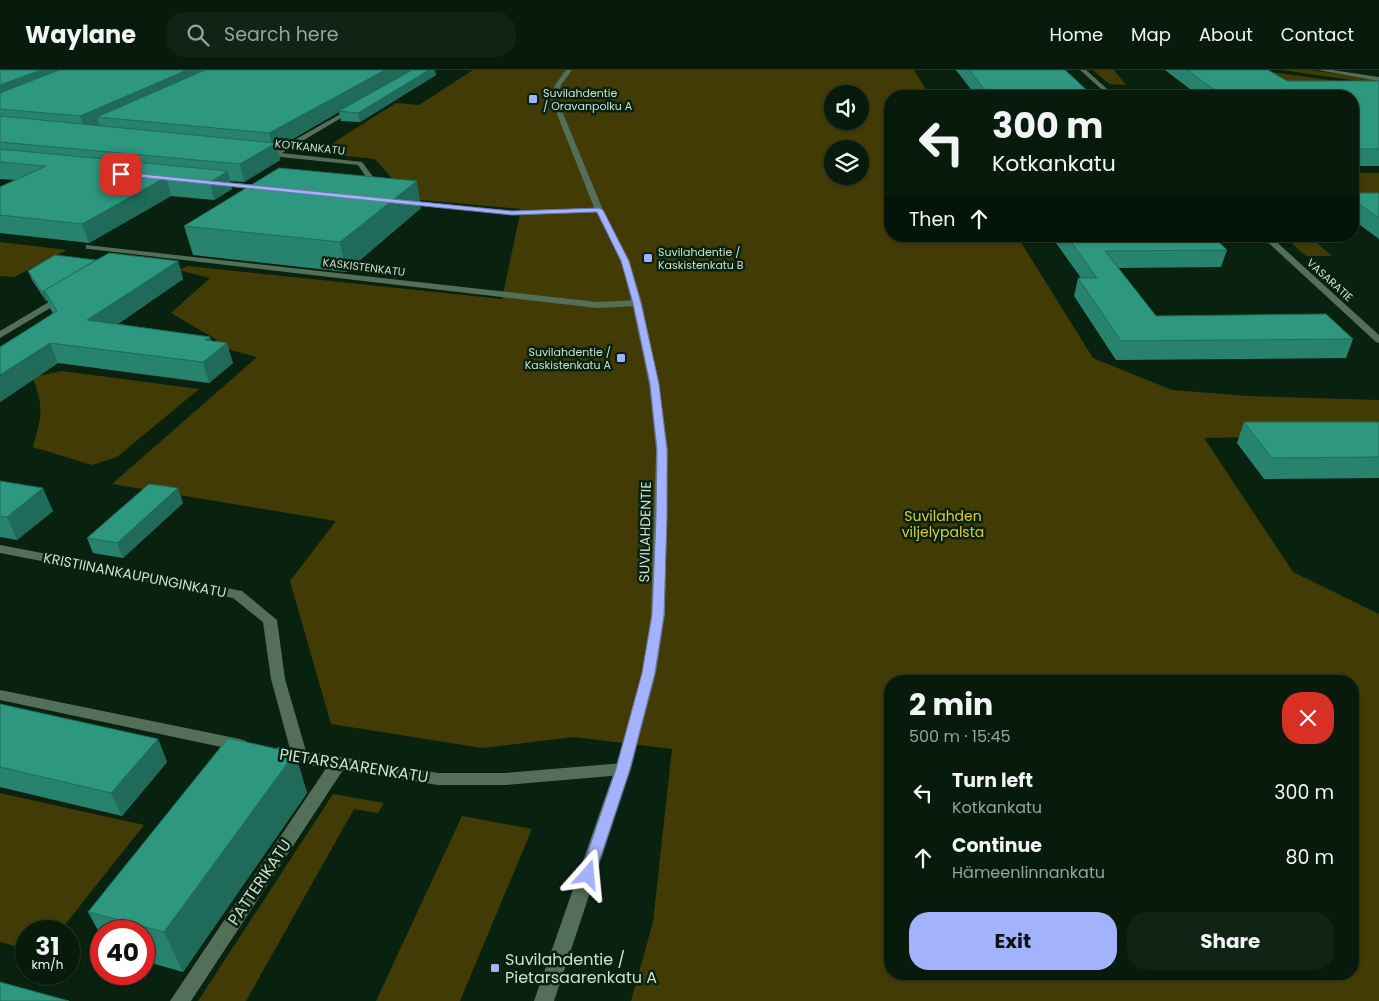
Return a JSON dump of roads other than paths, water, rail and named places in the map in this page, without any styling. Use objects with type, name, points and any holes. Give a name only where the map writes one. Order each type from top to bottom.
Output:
[{"type":"street","name":"SUVILAHDENTIE","points":[[544,1001],[623,769],[648,673],[658,615],[661,517],[662,450],[654,384],[637,303],[625,261],[599,210],[554,100],[558,85],[569,70]]},
{"type":"street","points":[[1083,70],[1105,90]]},
{"type":"street","points":[[1321,70],[1379,79]]},
{"type":"street","points":[[275,154],[361,105]]},
{"type":"street","name":"KOTKANKATU","points":[[248,152],[360,163],[386,200]]},
{"type":"street","points":[[201,182],[277,189]]},
{"type":"street","points":[[395,201],[512,213],[599,210]]},
{"type":"street","name":"VASARATIE","points":[[1272,242],[1379,340]]},
{"type":"street","name":"KASKISTENKATU","points":[[89,247],[597,305],[637,303]]},
{"type":"street","points":[[120,262],[137,252]]},
{"type":"street","points":[[0,335],[72,291]]},
{"type":"street","name":"KRISTIINANKAUPUNGINKATU","points":[[0,549],[237,594],[270,620],[278,679],[300,758]]},
{"type":"street","name":"PIETARSAARENKATU","points":[[0,695],[300,758],[438,779],[506,779],[623,769]]},
{"type":"street","name":"PATTERIKATU","points":[[180,1001],[338,764]]},
{"type":"place","name":"Suvilahdentie / Oravanpolku A","points":[[533,99]]},
{"type":"place","name":"Suvilahdentie / Kaskistenkatu B","points":[[648,258]]},
{"type":"place","name":"Suvilahdentie / Kaskistenkatu A","points":[[621,358]]},
{"type":"place","name":"Suvilahdentie / Pietarsaarenkatu A","points":[[495,968]]},
{"type":"park label","name":"Suvilahden viljelypalsta","points":[[943,524]]}]
